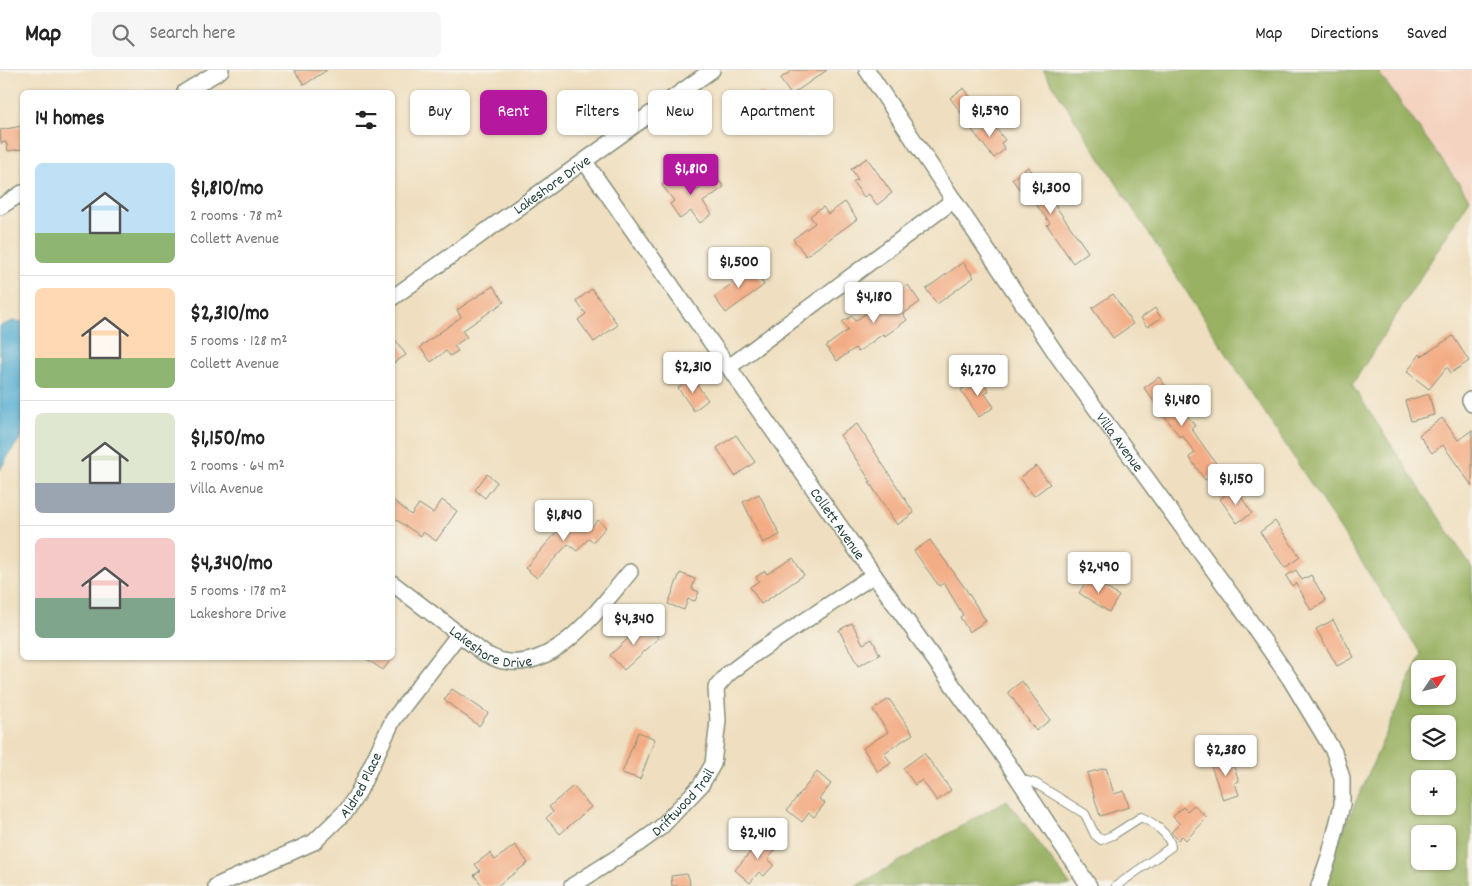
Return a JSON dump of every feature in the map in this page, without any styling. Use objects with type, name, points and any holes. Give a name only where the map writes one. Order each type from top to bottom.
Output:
[{"type":"street","name":"Lakeshore Drive","points":[[395,296],[712,70]]},
{"type":"street","name":"Villa Avenue","points":[[866,70],[1060,358],[1236,601],[1290,679],[1334,752],[1342,778],[1342,806],[1330,854],[1319,886]]},
{"type":"street","points":[[188,90],[212,72]]},
{"type":"street","name":"Collett Avenue","points":[[585,162],[874,575],[1001,752],[1089,886]]},
{"type":"street","points":[[0,207],[20,194]]},
{"type":"street","points":[[729,367],[954,200]]},
{"type":"street","name":"Lakeshore Drive","points":[[395,585],[485,654],[503,661],[524,662],[549,654],[566,642],[593,616],[630,572]]},
{"type":"street","name":"Driftwood Trail","points":[[572,886],[660,828],[702,785],[713,764],[718,721],[716,688],[728,674],[756,653],[874,575]]},
{"type":"street","name":"Aldred Place","points":[[216,886],[314,842],[347,810],[359,791],[393,720],[459,634]]},
{"type":"lane","points":[[1018,779],[1035,783],[1084,814],[1095,835],[1101,840],[1113,835],[1141,817],[1149,821],[1170,841],[1171,847],[1116,886]]},
{"type":"shaded area","points":[[1377,70],[1472,70],[1472,202],[1470,199]]},
{"type":"green space","points":[[1043,70],[1377,70],[1470,199],[1352,385],[1472,568],[1472,886],[1319,886],[1411,677],[1411,705],[1456,705],[1456,660],[1418,660],[1421,654]]},
{"type":"green space","points":[[1007,800],[1071,886],[856,886]]},
{"type":"water","points":[[14,321],[20,322],[20,439],[0,470],[0,326]]},
{"type":"building","points":[[294,70],[327,70],[304,85]]},
{"type":"building","points":[[793,70],[827,70],[798,90],[788,90],[780,79]]},
{"type":"building","points":[[964,88],[975,104],[962,114],[950,98]]},
{"type":"building","points":[[988,118],[1005,140],[1001,143],[1005,149],[994,158],[972,130]]},
{"type":"building","points":[[20,126],[20,149],[8,151],[6,142],[1,143],[0,130]]},
{"type":"building","points":[[867,158],[892,193],[877,205],[869,194],[864,197],[853,182],[858,179],[851,169]]},
{"type":"building","points":[[1028,167],[1088,252],[1073,263],[1047,225],[1050,223],[1025,190],[1022,193],[1012,179]]},
{"type":"building","points":[[681,171],[696,191],[716,177],[724,187],[703,202],[712,214],[700,223],[691,211],[680,219],[670,204],[674,201],[662,185]]},
{"type":"building","points":[[845,202],[857,219],[806,256],[793,239],[815,223],[810,216],[823,207],[828,214]]},
{"type":"building","points":[[963,262],[974,277],[937,304],[926,289]]},
{"type":"building","points":[[744,265],[749,271],[753,269],[764,285],[726,313],[714,297],[738,279],[733,273]]},
{"type":"building","points":[[908,285],[920,302],[903,314],[907,320],[858,352],[855,348],[837,361],[826,346],[848,330],[842,322],[852,316],[855,321]]},
{"type":"building","points":[[493,286],[504,302],[462,331],[467,337],[454,346],[458,351],[450,356],[446,351],[431,362],[420,347],[461,317],[457,310]]},
{"type":"building","points":[[592,289],[618,325],[594,342],[578,320],[586,314],[576,301]]},
{"type":"building","points":[[1113,294],[1133,324],[1113,338],[1092,308]]},
{"type":"building","points":[[1155,308],[1161,318],[1147,327],[1141,318]]},
{"type":"building","points":[[1453,336],[1469,361],[1451,373],[1447,367],[1429,389],[1407,372],[1420,354],[1422,356]]},
{"type":"building","points":[[395,339],[406,355],[395,362]]},
{"type":"building","points":[[980,377],[989,391],[985,394],[994,407],[979,417],[961,390]]},
{"type":"building","points":[[1159,377],[1195,426],[1191,428],[1220,469],[1205,480],[1189,457],[1195,453],[1182,435],[1180,437],[1144,388]]},
{"type":"building","points":[[692,378],[708,400],[694,411],[678,388]]},
{"type":"building","points":[[1429,394],[1434,415],[1411,421],[1405,401]]},
{"type":"building","points":[[1442,418],[1458,440],[1472,430],[1472,486],[1443,445],[1432,453],[1419,435]]},
{"type":"building","points":[[857,424],[914,513],[897,525],[840,435]]},
{"type":"building","points":[[736,435],[755,462],[735,476],[717,448]]},
{"type":"building","points":[[1036,466],[1050,484],[1034,496],[1020,478]]},
{"type":"building","points":[[487,474],[497,482],[485,498],[475,490]]},
{"type":"building","points":[[1235,488],[1252,513],[1237,523],[1220,499]]},
{"type":"building","points":[[759,494],[780,535],[763,543],[743,502]]},
{"type":"building","points":[[442,500],[457,511],[436,541],[423,532],[421,536],[395,519],[395,502],[411,515],[419,504],[433,513]]},
{"type":"building","points":[[569,511],[590,529],[598,520],[606,527],[593,542],[589,538],[577,551],[568,544],[537,578],[525,568],[563,525],[560,522]]},
{"type":"building","points":[[1275,521],[1300,557],[1285,568],[1260,532]]},
{"type":"building","points":[[930,540],[986,621],[969,632],[960,617],[963,615],[944,583],[939,586],[914,551]]},
{"type":"building","points":[[793,558],[804,575],[761,604],[750,587],[759,581],[756,577],[765,571],[767,574]]},
{"type":"building","points":[[1296,570],[1302,580],[1311,575],[1326,601],[1311,610],[1296,583],[1292,586],[1286,576]]},
{"type":"building","points":[[680,573],[695,579],[692,589],[699,592],[695,601],[688,599],[684,610],[668,604]]},
{"type":"building","points":[[1089,577],[1119,596],[1109,612],[1079,593]]},
{"type":"building","points":[[1333,620],[1354,657],[1337,666],[1316,629]]},
{"type":"building","points":[[645,623],[659,638],[624,670],[610,655]]},
{"type":"building","points":[[852,623],[863,644],[872,639],[880,655],[858,666],[839,630]]},
{"type":"building","points":[[368,660],[390,660],[383,670]]},
{"type":"building","points":[[1022,681],[1050,720],[1036,731],[1008,692]]},
{"type":"building","points":[[452,689],[488,713],[479,726],[444,700]]},
{"type":"building","points":[[889,699],[913,734],[884,753],[891,763],[878,772],[863,748],[888,732],[873,710]]},
{"type":"building","points":[[638,732],[655,739],[640,779],[622,773]]},
{"type":"building","points":[[924,753],[951,790],[937,801],[922,780],[915,785],[903,768]]},
{"type":"building","points":[[1230,756],[1239,781],[1235,783],[1239,795],[1223,800],[1210,763]]},
{"type":"building","points":[[1106,768],[1114,794],[1124,791],[1129,807],[1100,816],[1087,773]]},
{"type":"building","points":[[817,772],[831,784],[819,799],[825,803],[814,817],[809,813],[802,822],[787,810]]},
{"type":"building","points":[[573,786],[591,807],[560,834],[546,818],[553,812],[549,807]]},
{"type":"building","points":[[1194,805],[1207,818],[1186,840],[1182,836],[1178,840],[1171,832],[1180,824],[1173,817],[1183,807],[1187,811]]},
{"type":"building","points":[[764,836],[778,847],[768,859],[774,865],[764,876],[759,872],[750,883],[735,870]]},
{"type":"building","points":[[515,845],[528,863],[497,886],[483,886],[474,875],[480,871],[475,864],[490,853],[495,860]]},
{"type":"building","points":[[687,874],[690,886],[672,886],[671,876]]}]
